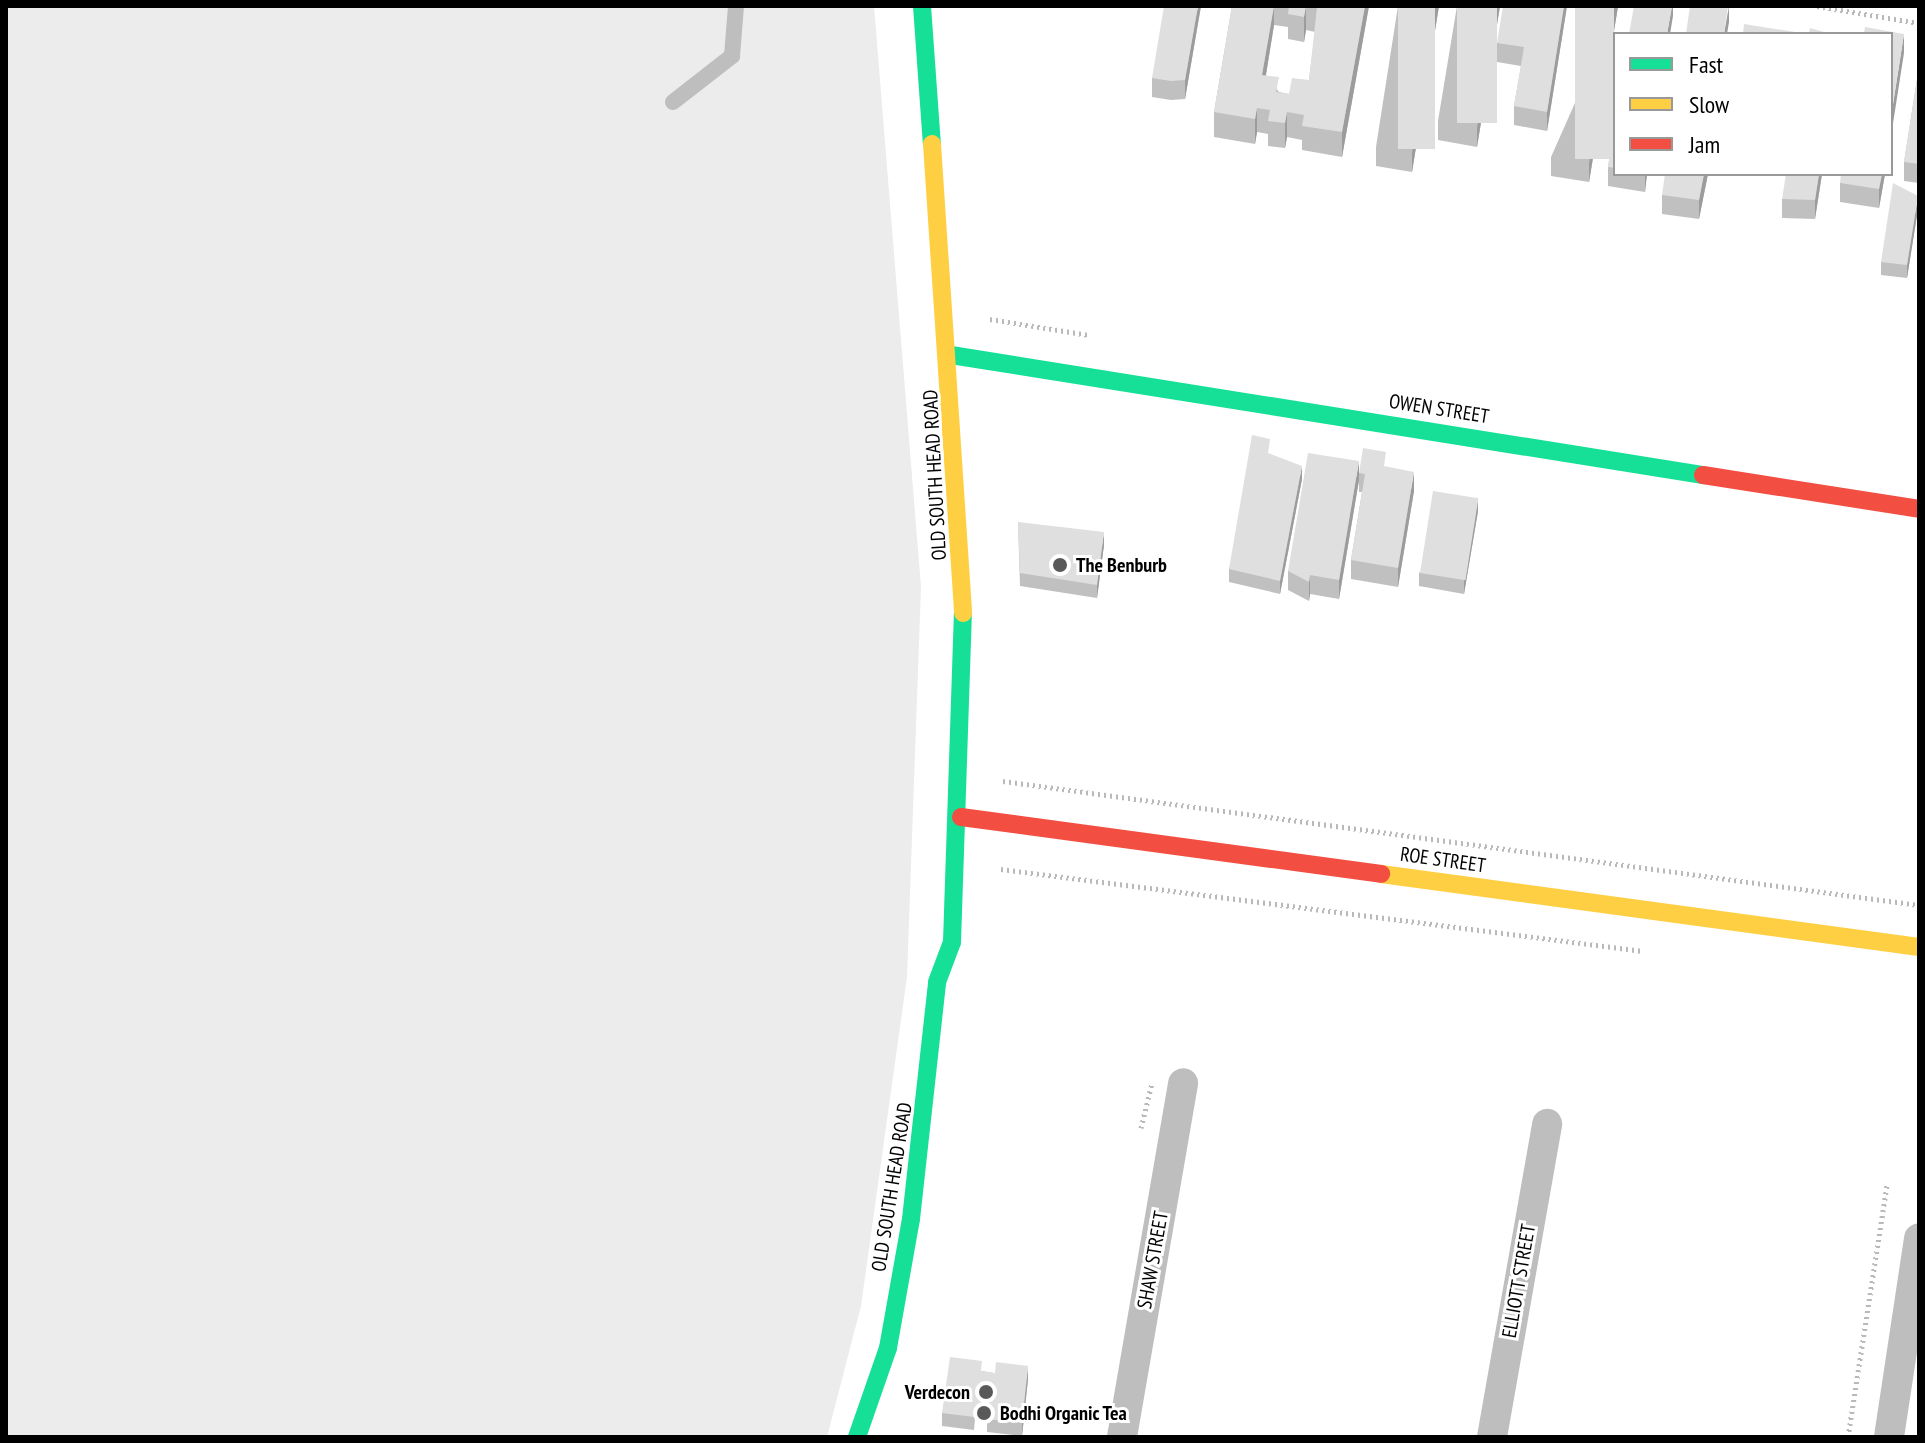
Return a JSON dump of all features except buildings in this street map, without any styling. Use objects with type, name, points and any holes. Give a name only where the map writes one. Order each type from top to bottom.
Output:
[{"type":"street","name":"OLD SOUTH HEAD ROAD","points":[[857,1437],[895,1313],[922,1155],[937,982],[952,942],[961,817],[963,582],[951,355],[922,6]]},
{"type":"street","name":"OWEN STREET","points":[[951,355],[1919,509]]},
{"type":"street","name":"ROE STREET","points":[[961,817],[1919,947]]},
{"type":"street","name":"OLD SOUTH HEAD ROAD","points":[[952,942],[964,982]]},
{"type":"street","name":"SHAW STREET","points":[[1122,1437],[1183,1083]]},
{"type":"street","name":"ELLIOTT STREET","points":[[1492,1437],[1547,1124]]},
{"type":"street","points":[[1889,1437],[1919,1238]]},
{"type":"lane","points":[[673,102],[732,56],[736,6]]},
{"type":"path","points":[[1817,6],[1919,23]]},
{"type":"path","points":[[1003,781],[1919,905]]},
{"type":"path","points":[[1001,869],[1650,952]]},
{"type":"path","points":[[1848,1437],[1887,1185]]},
{"type":"shaded area","points":[[6,6],[874,6],[921,587],[907,977],[861,1306],[827,1437],[6,1437]]},
{"type":"traffic: fast","points":[[922,6],[932,144]]},
{"type":"traffic: fast","points":[[951,355],[1703,475]]},
{"type":"traffic: fast","points":[[857,1437],[888,1348],[911,1219],[937,982],[952,942],[963,613]]},
{"type":"traffic: slow","points":[[932,144],[963,613]]},
{"type":"traffic: slow","points":[[1381,874],[1919,947]]},
{"type":"traffic: jam","points":[[1703,475],[1919,509]]},
{"type":"traffic: jam","points":[[961,817],[1381,874]]},
{"type":"place","name":"The Benburb","points":[[1060,565]]},
{"type":"place","name":"Verdecon","points":[[986,1392]]},
{"type":"place","name":"Bodhi Organic Tea","points":[[984,1413]]}]
